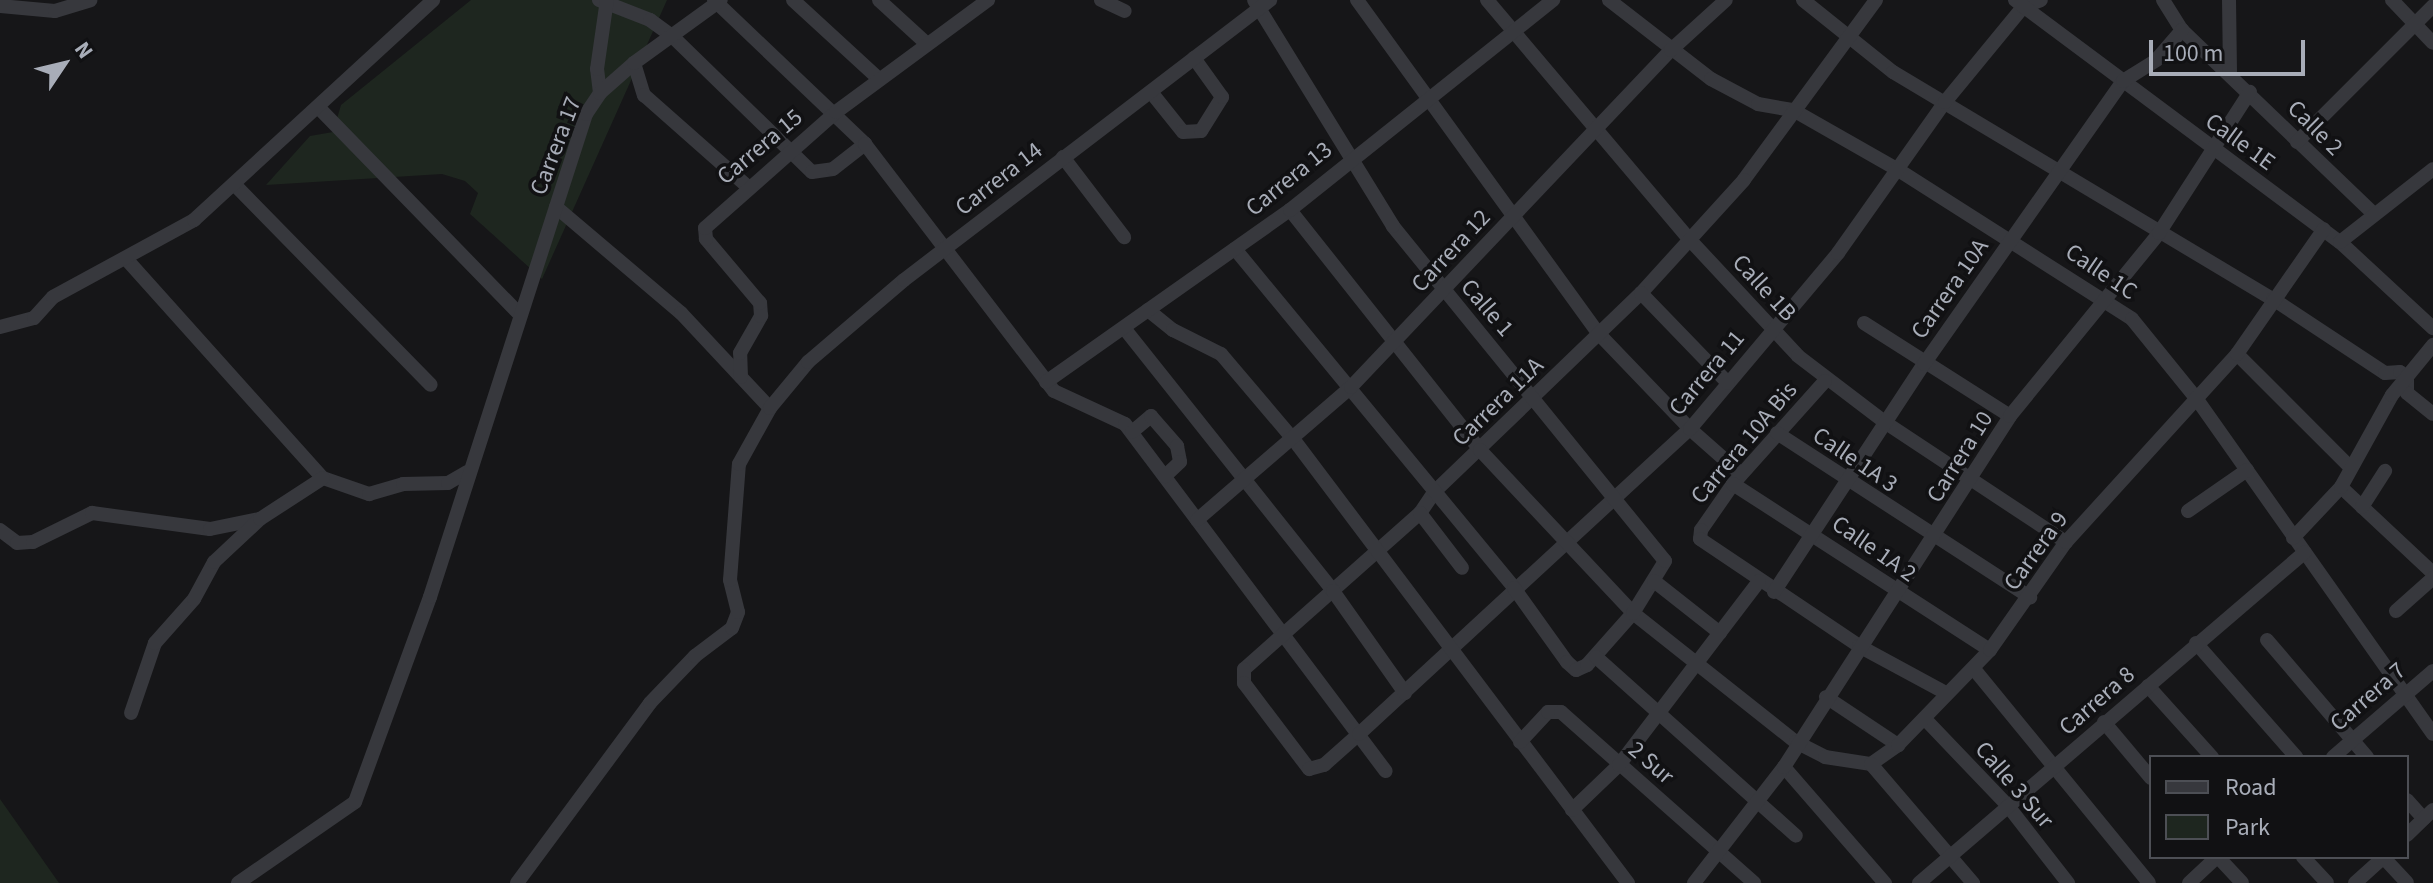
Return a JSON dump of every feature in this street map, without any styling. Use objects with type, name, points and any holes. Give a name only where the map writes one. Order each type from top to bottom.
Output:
[{"type":"street","points":[[0,6],[55,11],[90,0]]},
{"type":"street","points":[[0,327],[34,318],[53,297],[128,261],[194,220],[433,0]]},
{"type":"street","points":[[793,0],[879,79]]},
{"type":"street","points":[[879,0],[926,43]]},
{"type":"street","name":"Carrera 15","points":[[741,377],[740,353],[761,316],[760,303],[703,232],[748,187],[836,112],[988,0]]},
{"type":"street","points":[[1101,0],[1125,11]]},
{"type":"street","name":"Calle 1A 2","points":[[1357,0],[1430,96],[1599,334],[1737,479],[1898,594],[1990,650]]},
{"type":"street","name":"Calle 1B","points":[[1487,0],[1690,240],[1825,381],[2066,542]]},
{"type":"street","name":"Carrera 13","points":[[1046,382],[1290,210],[1352,155],[1553,0]]},
{"type":"street","name":"Calle 1C","points":[[1609,0],[1671,50],[1748,100],[1793,110],[1900,171],[2107,298],[2150,339],[2196,398],[2433,734]]},
{"type":"street","name":"Carrera 12","points":[[1197,520],[1294,440],[1351,387],[1671,50],[1726,0]]},
{"type":"street","points":[[1803,0],[1845,38],[1945,102],[2273,299],[2385,373],[2404,378]]},
{"type":"street","name":"Carrera 11A","points":[[1359,734],[1324,765],[1309,769],[1244,683],[1244,669],[1420,513],[1435,491],[1641,293],[1744,180],[1845,38],[1876,0]]},
{"type":"street","name":"Carrera 11","points":[[1359,734],[1567,539],[1690,429],[1900,171],[1945,102],[2019,3],[2041,0]]},
{"type":"street","name":"Calle 2","points":[[2163,0],[2182,30],[2230,72],[2297,142],[2374,214]]},
{"type":"street","points":[[2229,0],[2230,72]]},
{"type":"street","points":[[2392,0],[2433,43]]},
{"type":"street","points":[[600,93],[597,69],[604,1],[650,20],[672,36],[818,174],[865,144]]},
{"type":"street","points":[[717,1],[836,112],[865,144],[1046,382],[1062,397],[1117,418],[1132,432],[1287,634],[1386,771]]},
{"type":"street","name":"Carrera 17","points":[[238,883],[355,802],[430,597],[467,472],[586,114],[600,93],[634,63],[717,1]]},
{"type":"street","name":"Carrera 14","points":[[517,883],[660,691],[732,628],[738,612],[730,580],[735,478],[770,408],[835,337],[1261,3]]},
{"type":"street","name":"Calle 1","points":[[1261,3],[1393,226],[1443,292],[1535,396],[1614,500],[1657,550],[1665,564],[1654,581]]},
{"type":"street","name":"Calle 1E","points":[[2019,3],[2215,152],[2324,229],[2433,328]]},
{"type":"street","points":[[2297,142],[2433,6]]},
{"type":"street","name":"Carrera 10A","points":[[1774,592],[1924,364],[2123,81],[2156,60],[2182,30]]},
{"type":"street","points":[[1151,92],[1183,132],[1201,131],[1222,97],[1194,58]]},
{"type":"street","points":[[634,63],[644,95],[748,187]]},
{"type":"street","name":"Carrera 10","points":[[1694,883],[1784,767],[1796,742],[1859,646],[1898,594],[1972,481],[2010,416],[2159,233],[2215,152],[2250,92]]},
{"type":"street","points":[[318,107],[520,315]]},
{"type":"street","points":[[1063,157],[1124,237]]},
{"type":"street","points":[[2340,242],[2433,169]]},
{"type":"street","points":[[234,184],[431,385]]},
{"type":"street","points":[[556,207],[681,313],[770,408]]},
{"type":"street","points":[[1290,210],[1480,450],[1567,539],[1633,613],[1796,742],[1825,757],[1871,764],[1973,883]]},
{"type":"street","name":"Carrera 9","points":[[1871,764],[1898,745],[1946,693],[1974,669],[2030,597],[2066,542],[2237,354],[2324,229]]},
{"type":"street","points":[[1235,249],[1514,588],[1573,668],[1584,668],[1596,657],[1633,613],[1654,581],[1720,633]]},
{"type":"street","points":[[128,261],[323,478],[369,494],[403,484],[448,483],[467,472]]},
{"type":"street","points":[[1641,293],[1728,383]]},
{"type":"street","points":[[1148,310],[1173,330],[1221,354],[1294,440],[1379,548],[1520,742],[1628,883]]},
{"type":"street","points":[[1864,323],[2010,416]]},
{"type":"street","points":[[1124,328],[1333,591],[1405,693]]},
{"type":"street","points":[[2293,538],[2341,487],[2392,395],[2433,345]]},
{"type":"street","points":[[2237,354],[2351,468]]},
{"type":"street","points":[[2404,378],[2407,393],[2433,414]]},
{"type":"street","name":"Carrera 10A Bis","points":[[1759,581],[1706,546],[1699,535],[1737,479],[1825,381]]},
{"type":"street","points":[[1132,432],[1151,416],[1177,446],[1180,462],[1165,476]]},
{"type":"street","name":"Calle 1A 3","points":[[1777,433],[1846,482],[2030,597]]},
{"type":"street","points":[[2188,511],[2247,470]]},
{"type":"street","points":[[2362,507],[2385,471]]},
{"type":"street","points":[[131,713],[155,643],[194,599],[214,562],[260,519],[323,478]]},
{"type":"street","points":[[2341,487],[2433,576],[2396,611]]},
{"type":"street","points":[[0,530],[17,543],[33,542],[92,513],[210,529],[260,519]]},
{"type":"street","points":[[1420,513],[1462,568]]},
{"type":"street","name":"Carrera 8","points":[[1919,883],[2305,552]]},
{"type":"street","points":[[1572,810],[1619,765],[1759,581],[1859,646],[1946,693]]},
{"type":"street","points":[[2267,640],[2365,755]]},
{"type":"street","points":[[2196,643],[2294,755]]},
{"type":"street","points":[[1596,657],[1656,714],[1796,836]]},
{"type":"street","points":[[1974,669],[2052,769],[2149,883]]},
{"type":"street","name":"Carrera 7","points":[[2335,755],[2431,675]]},
{"type":"street","points":[[2148,686],[2210,755]]},
{"type":"street","points":[[1826,697],[1898,745]]},
{"type":"street","name":"2 Sur","points":[[1520,742],[1557,710],[1754,883]]},
{"type":"street","name":"Calle 3 Sur","points":[[1925,719],[2008,806],[2068,883]]},
{"type":"street","points":[[2104,722],[2149,776]]},
{"type":"street","points":[[1784,767],[1885,883]]},
{"type":"street","points":[[2409,801],[2429,814],[2409,833]]},
{"type":"street","points":[[2189,883],[2216,859]]},
{"type":"street","points":[[2220,859],[2242,883]]},
{"type":"street","points":[[2305,859],[2327,883]]},
{"type":"street","points":[[2355,883],[2381,859]]},
{"type":"street","points":[[2385,859],[2407,883]]},
{"type":"green space","points":[[471,0],[667,0],[542,279],[470,214],[478,193],[465,181],[442,174],[266,185],[310,136],[333,132],[341,105]]},
{"type":"green space","points":[[0,799],[59,883],[0,883]]}]
